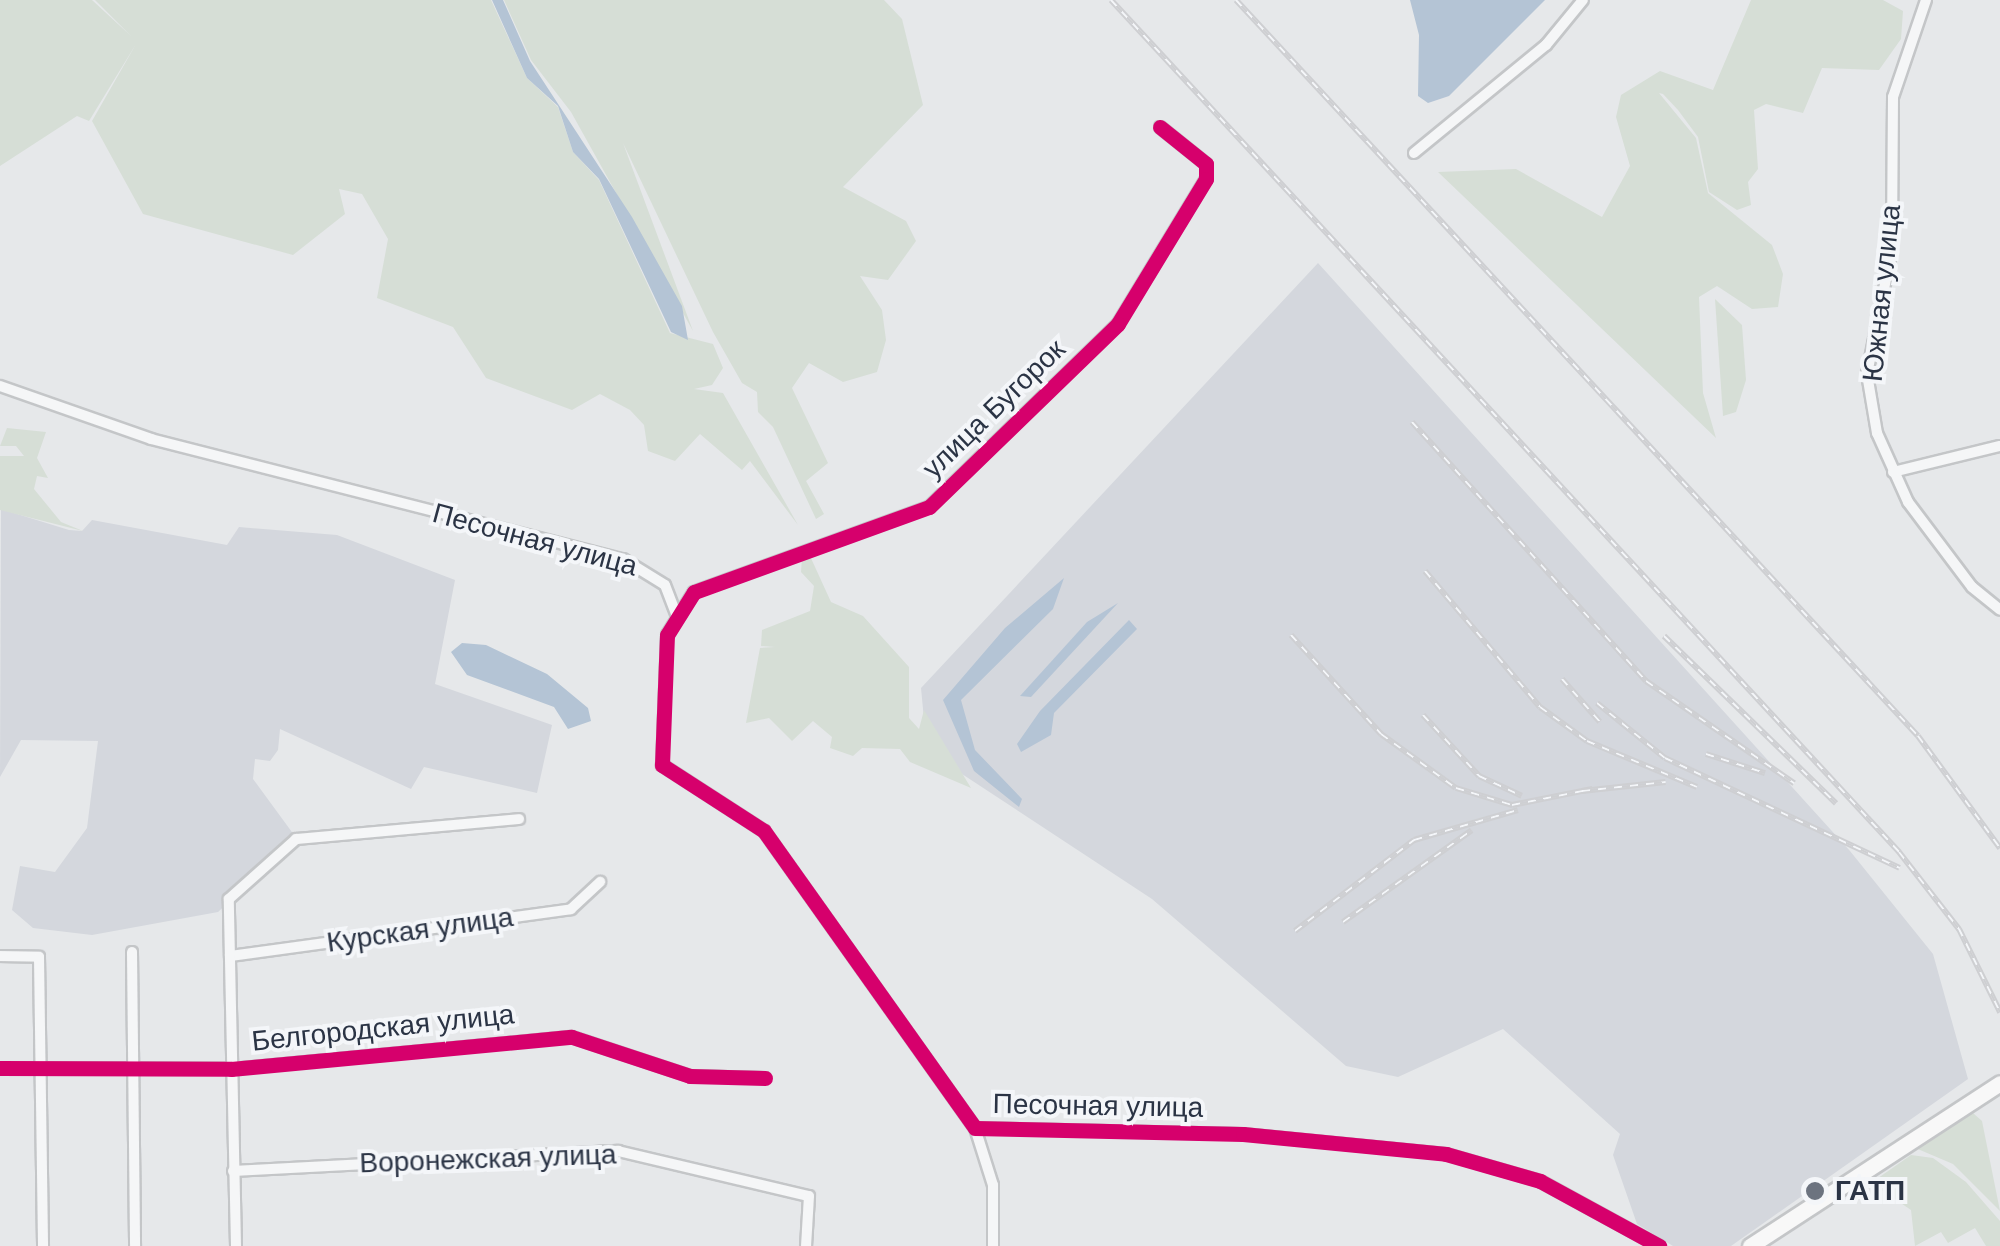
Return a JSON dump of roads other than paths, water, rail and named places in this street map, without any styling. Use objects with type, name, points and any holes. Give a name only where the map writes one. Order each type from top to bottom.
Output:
[{"type":"main road","points":[[1750,1246],[2000,1083]]},
{"type":"street","points":[[1414,153],[1546,45],[1583,0]]},
{"type":"street","name":"Южная улица","points":[[1926,0],[1893,97],[1892,249],[1868,374],[1877,433],[1894,472],[1962,574],[2000,610]]},
{"type":"street","name":"улица Бугорок","points":[[676,614],[694,592],[929,507],[1118,324],[1206,179],[1206,164],[1160,128]]},
{"type":"street","name":"Песочная улица","points":[[0,386],[150,439],[623,559],[665,586],[676,614],[667,636],[662,764],[764,831],[974,1128],[1243,1134],[1446,1154],[1540,1181],[1659,1246]]},
{"type":"street","points":[[1894,472],[2000,446]]},
{"type":"street","points":[[236,1246],[230,899],[296,839],[519,819]]},
{"type":"street","name":"Курская улица","points":[[230,956],[571,909],[600,882]]},
{"type":"street","points":[[132,952],[135,1246]]},
{"type":"street","points":[[0,956],[39,957],[37,1068],[43,1246]]},
{"type":"street","name":"Белгородская улица","points":[[0,1068],[231,1070],[572,1037],[690,1076],[765,1078]]},
{"type":"street","points":[[974,1128],[993,1184],[993,1246]]},
{"type":"street","name":"Воронежская улица","points":[[233,1171],[618,1151],[809,1196],[806,1246]]},
{"type":"water","points":[[492,0],[503,0],[530,61],[632,217],[682,306],[688,340],[671,332],[599,179],[573,152],[558,106],[527,78]]},
{"type":"water","points":[[1410,0],[1545,0],[1449,96],[1428,103],[1418,96],[1419,35]]},
{"type":"water","points":[[1064,578],[1053,609],[961,700],[975,750],[1022,799],[1019,807],[974,771],[943,700],[1005,628]]},
{"type":"water","points":[[1118,603],[1031,697],[1020,696],[1087,622]]},
{"type":"water","points":[[1129,620],[1137,629],[1054,713],[1051,735],[1021,752],[1017,744],[1040,711]]},
{"type":"water","points":[[462,643],[486,645],[547,674],[588,708],[591,721],[568,729],[554,707],[467,675],[451,652]]},
{"type":"railway","points":[[1111,0],[1899,852],[1959,929],[2000,1012]]},
{"type":"railway","points":[[1236,0],[1918,736],[2000,848]]},
{"type":"railway","points":[[1412,422],[1646,681],[1794,783]]},
{"type":"railway","points":[[1425,571],[1540,707],[1587,741],[1697,787]]},
{"type":"railway","points":[[1291,635],[1381,734],[1456,788],[1512,805],[1592,789]]},
{"type":"railway","points":[[1664,636],[1836,803]]},
{"type":"railway","points":[[1562,679],[1600,722]]},
{"type":"railway","points":[[1597,703],[1665,758],[1900,868]]},
{"type":"railway","points":[[1423,715],[1479,776],[1522,796]]},
{"type":"railway","points":[[1706,754],[1765,773]]},
{"type":"railway","points":[[1582,791],[1666,782]]},
{"type":"railway","points":[[1295,931],[1414,840],[1518,810]]},
{"type":"railway","points":[[1343,922],[1472,830]]},
{"type":"place","name":"ГАТП","points":[[1815,1191]]}]
